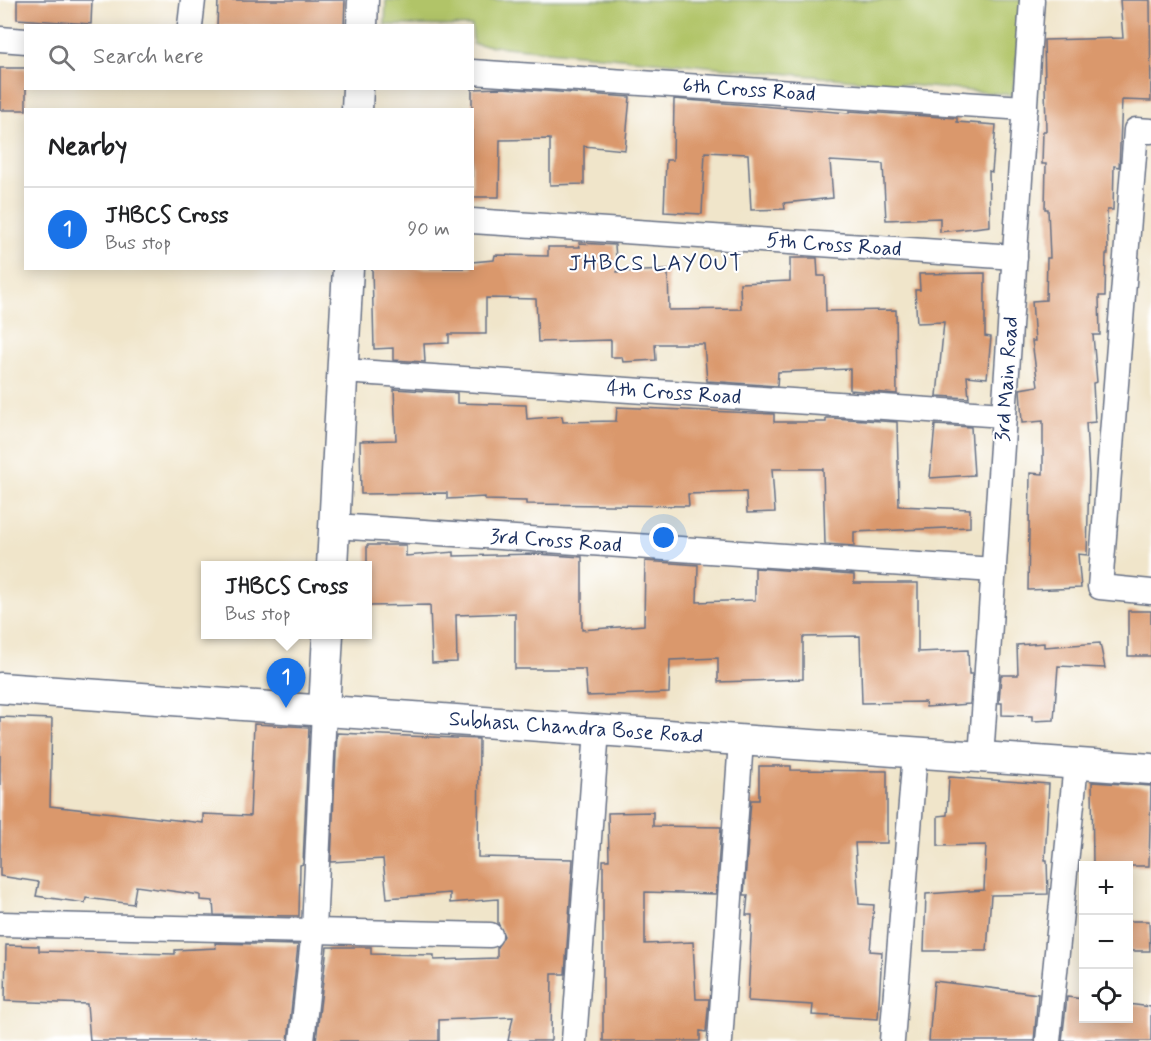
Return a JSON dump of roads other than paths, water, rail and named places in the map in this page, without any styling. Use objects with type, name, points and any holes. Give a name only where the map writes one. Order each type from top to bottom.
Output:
[{"type":"street","points":[[190,24],[193,0]]},
{"type":"street","points":[[362,24],[363,0]]},
{"type":"street","name":"3rd Main Road","points":[[981,758],[1032,0]]},
{"type":"street","points":[[0,39],[24,41]]},
{"type":"street","name":"6th Cross Road","points":[[474,72],[1025,108]]},
{"type":"street","points":[[357,108],[358,90]]},
{"type":"street","points":[[1151,131],[1136,130],[1100,587],[1151,592]]},
{"type":"street","name":"5th Cross Road","points":[[474,221],[1015,257]]},
{"type":"street","points":[[332,561],[348,270]]},
{"type":"street","name":"4th Cross Road","points":[[343,371],[1004,415]]},
{"type":"street","name":"3rd Cross Road","points":[[334,526],[994,570]]},
{"type":"street","points":[[303,1041],[314,930],[328,639]]},
{"type":"street","name":"Subhash Chandra Bose Road","points":[[0,688],[1151,769]]},
{"type":"street","points":[[574,1041],[597,730]]},
{"type":"street","points":[[720,1041],[741,741]]},
{"type":"street","points":[[892,1041],[915,753]]},
{"type":"street","points":[[1048,1041],[1076,764]]},
{"type":"street","points":[[0,924],[490,935]]},
{"type":"place","name":"JHBCS Cross","points":[[286,708]]},
{"type":"district","name":"JHBCS LAYOUT","points":[[656,264]]}]
